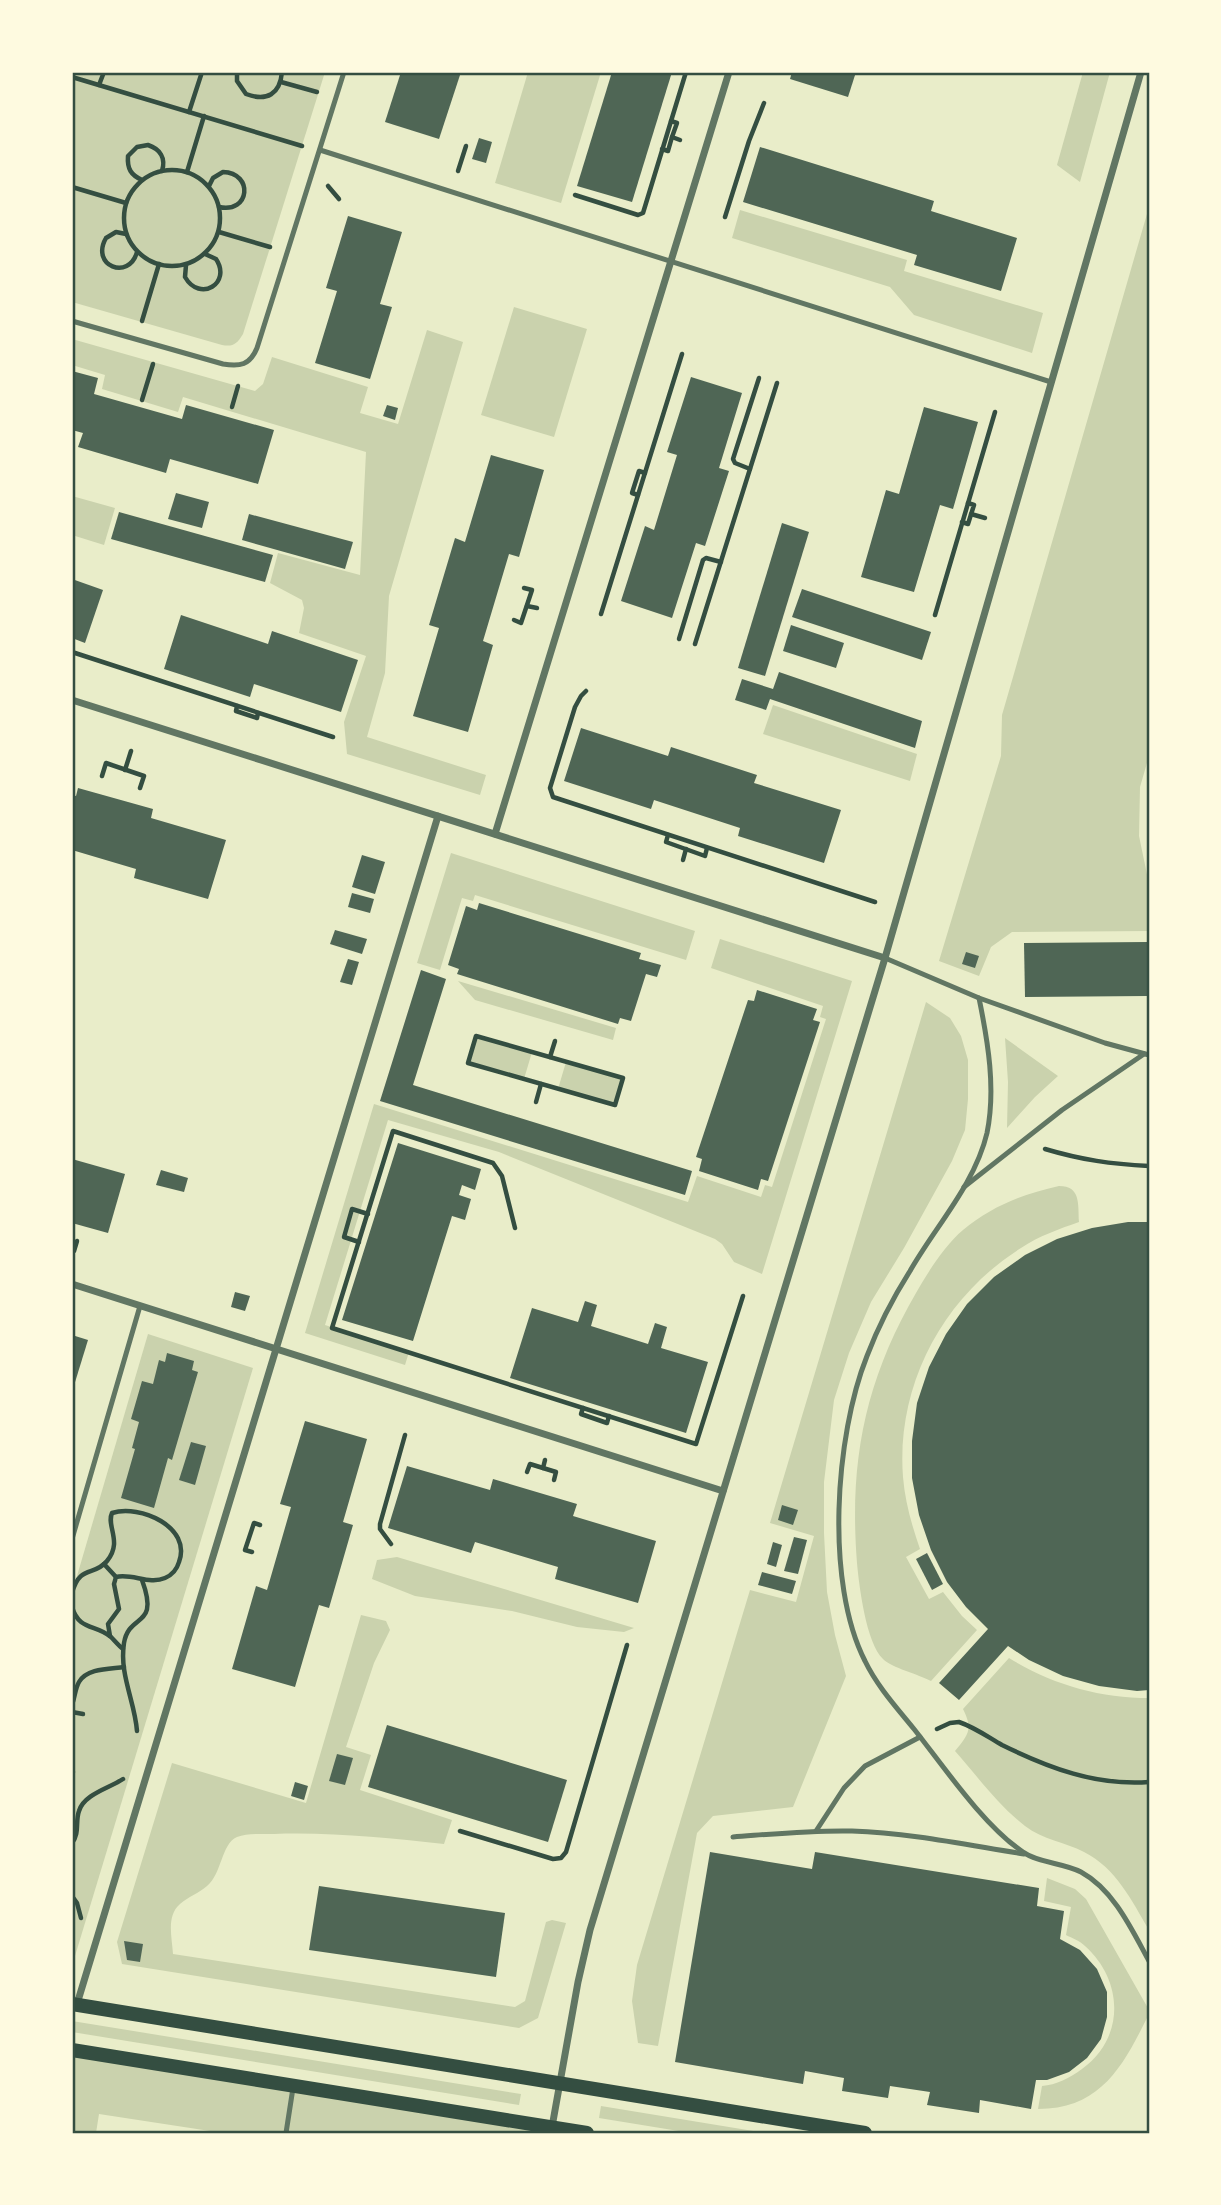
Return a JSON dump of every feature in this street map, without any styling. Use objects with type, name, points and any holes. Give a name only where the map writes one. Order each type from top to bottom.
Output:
[{"type":"main road","points":[[74,2005],[865,2133]]},
{"type":"main road","points":[[72,2050],[587,2133]]},
{"type":"street","points":[[495,834],[729,72]]},
{"type":"street","points":[[552,2127],[590,1930],[885,958],[1141,72]]},
{"type":"street","points":[[72,700],[885,958]]},
{"type":"street","points":[[74,2005],[438,816]]},
{"type":"street","points":[[72,1284],[723,1490]]},
{"type":"lane","points":[[72,321],[233,366],[246,364],[257,348],[344,72]]},
{"type":"lane","points":[[320,150],[1051,382]]},
{"type":"lane","points":[[885,958],[979,998],[1105,1043],[1147,1055]]},
{"type":"lane","points":[[979,998],[989,1061],[990,1114],[986,1135],[962,1189],[884,1316],[866,1358],[846,1433],[840,1554],[848,1616],[866,1663],[920,1737],[986,1818],[1024,1854]]},
{"type":"lane","points":[[962,1189],[1094,1087],[1147,1055]]},
{"type":"lane","points":[[72,1539],[140,1306]]},
{"type":"lane","points":[[816,1831],[844,1788],[865,1766],[920,1737]]},
{"type":"lane","points":[[733,1837],[816,1831],[888,1833],[1024,1854],[1082,1872],[1098,1884],[1112,1900],[1149,1961]]},
{"type":"lane","points":[[286,2133],[293,2086]]},
{"type":"path","points":[[99,85],[104,72]]},
{"type":"path","points":[[189,112],[202,72]]},
{"type":"path","points":[[237,72],[237,81],[246,94],[261,98],[275,92],[281,82],[282,72]]},
{"type":"path","points":[[575,195],[640,215],[643,213],[686,72]]},
{"type":"path","points":[[72,77],[320,150]]},
{"type":"path","points":[[281,82],[319,93]]},
{"type":"path","points":[[725,218],[764,103]]},
{"type":"path","points":[[187,172],[204,116]]},
{"type":"path","points":[[662,149],[668,150],[677,123],[671,121]]},
{"type":"path","points":[[672,137],[680,140]]},
{"type":"path","points":[[142,180],[135,177],[128,168],[128,156],[137,147],[148,145],[159,151],[164,161],[161,172]]},
{"type":"path","points":[[458,171],[466,146]]},
{"type":"path","points":[[161,172],[187,172],[199,178],[209,187],[219,207],[219,232],[215,242],[205,254],[180,266],[151,262],[130,243],[127,234],[124,215],[134,188],[142,180],[161,172]]},
{"type":"path","points":[[209,187],[213,178],[223,172],[235,175],[243,184],[244,195],[237,204],[227,209],[219,207]]},
{"type":"path","points":[[326,184],[339,199]]},
{"type":"path","points":[[72,187],[127,203]]},
{"type":"path","points":[[127,234],[116,232],[106,238],[102,249],[105,261],[114,267],[126,267],[135,260],[137,251]]},
{"type":"path","points":[[219,232],[271,248]]},
{"type":"path","points":[[187,264],[185,277],[188,282],[198,289],[209,289],[218,281],[221,271],[216,259],[205,254]]},
{"type":"path","points":[[141,322],[159,264]]},
{"type":"path","points":[[601,614],[682,354]]},
{"type":"path","points":[[142,400],[153,362]]},
{"type":"path","points":[[750,469],[735,463],[733,459],[760,378]]},
{"type":"path","points":[[695,644],[778,383]]},
{"type":"path","points":[[232,407],[238,386]]},
{"type":"path","points":[[934,615],[995,412]]},
{"type":"path","points":[[638,495],[632,493],[633,481],[639,471],[645,473]]},
{"type":"path","points":[[962,522],[968,524],[974,505],[968,503]]},
{"type":"path","points":[[971,514],[985,518]]},
{"type":"path","points":[[679,639],[703,560],[706,558],[721,562]]},
{"type":"path","points":[[514,621],[521,623],[532,590],[524,588]]},
{"type":"path","points":[[527,606],[537,608]]},
{"type":"path","points":[[72,652],[333,737]]},
{"type":"path","points":[[586,691],[575,707],[550,794],[875,902]]},
{"type":"path","points":[[237,706],[236,711],[257,718],[258,713]]},
{"type":"path","points":[[244,721],[246,714]]},
{"type":"path","points":[[125,770],[131,751]]},
{"type":"path","points":[[102,776],[106,763],[144,776],[140,788]]},
{"type":"path","points":[[668,835],[666,842],[705,856],[707,848]]},
{"type":"path","points":[[683,860],[686,849]]},
{"type":"path","points":[[476,1036],[623,1078],[615,1105],[541,1084],[468,1063],[476,1036]]},
{"type":"path","points":[[550,1057],[555,1041]]},
{"type":"path","points":[[536,1102],[541,1084]]},
{"type":"path","points":[[515,1228],[502,1176],[493,1163],[393,1132],[332,1328],[696,1444],[743,1296]]},
{"type":"path","points":[[1021,1141],[1078,1159],[1149,1166]]},
{"type":"path","points":[[359,1242],[344,1237],[352,1209],[368,1214]]},
{"type":"path","points":[[339,1220],[348,1223]]},
{"type":"path","points":[[72,1250],[74,1251],[77,1241]]},
{"type":"path","points":[[583,1408],[581,1414],[593,1421],[607,1423],[609,1416]]},
{"type":"path","points":[[391,1544],[380,1530],[380,1524],[405,1435]]},
{"type":"path","points":[[543,1468],[545,1460]]},
{"type":"path","points":[[527,1472],[530,1464],[556,1472],[554,1480]]},
{"type":"path","points":[[72,1590],[82,1574],[104,1564],[114,1546],[110,1520],[112,1513],[132,1512],[152,1517],[178,1536],[182,1549],[181,1557],[176,1569],[167,1578],[142,1580],[116,1577]]},
{"type":"path","points":[[252,1552],[245,1550],[254,1523],[260,1525]]},
{"type":"path","points":[[242,1534],[250,1536]]},
{"type":"path","points":[[104,1564],[116,1577]]},
{"type":"path","points":[[110,1636],[108,1625],[119,1609],[114,1584],[116,1577]]},
{"type":"path","points":[[136,1740],[137,1722],[124,1667],[124,1650],[127,1634],[148,1609],[149,1601],[142,1580]]},
{"type":"path","points":[[72,1607],[84,1625],[110,1636],[124,1650]]},
{"type":"path","points":[[460,1830],[553,1858],[561,1858],[566,1852],[627,1645]]},
{"type":"path","points":[[72,1704],[80,1680],[85,1675],[124,1667]]},
{"type":"path","points":[[72,1712],[83,1714]]},
{"type":"path","points":[[920,1737],[950,1723],[959,1722],[1031,1759],[1062,1771],[1110,1782],[1149,1782]]},
{"type":"path","points":[[72,1843],[76,1836],[78,1812],[83,1802],[122,1780],[129,1772]]},
{"type":"green space","points":[[72,72],[325,72],[243,334],[234,344],[222,345],[72,302]]},
{"type":"green space","points":[[528,72],[601,72],[561,203],[495,183]]},
{"type":"green space","points":[[1083,72],[1110,72],[1080,182],[1057,165]]},
{"type":"green space","points":[[1149,207],[1149,756],[1140,787],[1139,836],[1149,884],[1149,931],[1012,932],[991,947],[979,976],[939,961],[1001,756],[1002,715]]},
{"type":"green space","points":[[740,210],[907,260],[904,271],[1043,313],[1032,353],[914,315],[890,287],[732,238]]},
{"type":"green space","points":[[514,307],[587,329],[554,437],[481,415]]},
{"type":"green space","points":[[427,330],[463,342],[389,596],[385,673],[367,737],[486,775],[480,795],[347,754],[344,722],[366,656],[299,633],[304,608],[302,600],[270,583],[278,553],[360,575],[366,452],[183,397],[178,412],[102,389],[105,375],[72,365],[72,339],[255,391],[263,384],[272,357],[368,387],[360,413],[398,424]]},
{"type":"green space","points":[[72,496],[115,508],[104,545],[72,535]]},
{"type":"green space","points":[[773,705],[917,754],[910,781],[763,734]]},
{"type":"green space","points":[[451,853],[695,931],[686,960],[475,895],[473,901],[462,898],[440,970],[417,963]]},
{"type":"green space","points":[[720,939],[852,981],[762,1274],[734,1262],[722,1244],[715,1239],[499,1152],[388,1120],[325,1325],[409,1352],[405,1365],[305,1333],[374,1104],[688,1202],[697,1176],[761,1197],[765,1185],[772,1187],[826,1019],[820,1017],[823,1006],[711,968]]},
{"type":"green space","points":[[458,981],[616,1028],[613,1040],[475,1000]]},
{"type":"green space","points":[[926,1002],[950,1018],[961,1036],[968,1060],[965,1130],[952,1161],[871,1302],[849,1353],[834,1400],[824,1482],[824,1533],[827,1592],[846,1676],[793,1807],[713,1816],[697,1833],[658,2046],[638,2043],[632,2001],[637,1965],[750,1590],[796,1602],[814,1536],[770,1523]]},
{"type":"green space","points":[[476,1036],[532,1052],[524,1079],[468,1063]]},
{"type":"green space","points":[[1005,1038],[1058,1076],[1007,1128],[1008,1082]]},
{"type":"green space","points":[[566,1062],[623,1078],[615,1105],[558,1089]]},
{"type":"green space","points":[[1059,1186],[1075,1193],[1079,1222],[1042,1236],[1021,1248],[993,1268],[969,1292],[930,1346],[908,1409],[903,1443],[903,1477],[909,1514],[920,1549],[906,1557],[929,1599],[943,1592],[977,1630],[931,1681],[883,1659],[872,1640],[864,1613],[855,1526],[856,1490],[864,1423],[884,1358],[898,1326],[926,1276],[950,1243],[963,1230],[997,1208],[1020,1197]]},
{"type":"green space","points":[[148,1334],[253,1368],[75,1956],[72,1955],[72,1593]]},
{"type":"green space","points":[[397,1557],[634,1628],[624,1632],[577,1627],[512,1611],[415,1596],[372,1579],[377,1560]]},
{"type":"green space","points":[[361,1615],[386,1621],[390,1630],[374,1663],[346,1747],[371,1755],[360,1790],[452,1820],[444,1844],[317,1834],[255,1834],[237,1837],[228,1846],[212,1881],[183,1902],[173,1914],[173,1954],[515,2007],[525,2001],[546,1922],[552,1920],[566,1923],[538,2018],[519,2028],[122,1964],[117,1942],[172,1763],[306,1803]]},
{"type":"green space","points":[[1009,1658],[1076,1688],[1149,1698],[1149,1930],[1122,1886],[1105,1867],[1084,1852],[1039,1835],[1025,1826],[997,1800],[955,1751],[964,1740],[969,1727],[963,1709]]},
{"type":"green space","points":[[1047,1878],[1075,1889],[1086,1899],[1149,2014],[1120,2066],[1095,2092],[1060,2107],[1038,2109],[1042,2086],[1068,2078],[1096,2056],[1106,2042],[1114,2009],[1113,1992],[1098,1960],[1083,1944],[1066,1935],[1071,1907],[1044,1901]]},
{"type":"green space","points":[[72,2021],[521,2094],[519,2105],[72,2032]]},
{"type":"green space","points":[[72,2050],[587,2133],[223,2133],[99,2114],[96,2133],[72,2133]]},
{"type":"green space","points":[[601,2106],[765,2133],[691,2133],[599,2118]]},
{"type":"building","points":[[401,72],[461,72],[439,139],[385,122]]},
{"type":"building","points":[[612,72],[672,72],[632,202],[577,186]]},
{"type":"building","points":[[792,72],[856,72],[848,97],[790,79]]},
{"type":"building","points":[[479,138],[492,142],[486,163],[472,159]]},
{"type":"building","points":[[760,147],[934,201],[931,211],[1017,238],[1001,291],[914,265],[917,255],[743,202]]},
{"type":"building","points":[[348,216],[402,232],[380,304],[392,307],[370,379],[315,363],[337,291],[326,288]]},
{"type":"building","points":[[72,371],[98,378],[94,394],[182,419],[186,405],[274,430],[258,484],[170,459],[166,473],[78,447],[83,433],[72,430]]},
{"type":"building","points":[[691,377],[742,393],[719,468],[729,471],[705,546],[696,543],[672,618],[621,601],[645,526],[654,530],[677,455],[667,452]]},
{"type":"building","points":[[387,405],[398,408],[395,420],[383,416]]},
{"type":"building","points":[[924,407],[978,422],[953,509],[940,505],[914,592],[861,577],[886,490],[899,494]]},
{"type":"building","points":[[491,455],[544,470],[519,557],[509,554],[483,641],[493,645],[468,732],[413,716],[439,628],[429,625],[455,538],[465,542]]},
{"type":"building","points":[[176,493],[209,502],[202,528],[168,519]]},
{"type":"building","points":[[119,512],[273,555],[265,582],[111,539]]},
{"type":"building","points":[[249,514],[353,542],[345,569],[242,540]]},
{"type":"building","points":[[782,523],[809,532],[765,676],[738,668]]},
{"type":"building","points":[[72,579],[103,590],[85,643],[72,638]]},
{"type":"building","points":[[802,589],[931,632],[922,660],[792,617]]},
{"type":"building","points":[[181,615],[268,644],[272,631],[358,660],[341,712],[254,684],[250,697],[164,669]]},
{"type":"building","points":[[791,625],[844,643],[836,668],[783,651]]},
{"type":"building","points":[[779,672],[922,721],[915,748],[770,699],[766,710],[735,700],[742,679],[773,689]]},
{"type":"building","points":[[581,728],[668,756],[671,747],[757,775],[754,783],[841,810],[824,863],[738,836],[740,828],[654,800],[651,809],[564,781]]},
{"type":"building","points":[[78,788],[153,809],[151,818],[226,840],[208,899],[134,878],[136,869],[72,850],[72,795],[76,796]]},
{"type":"building","points":[[362,855],[385,862],[375,894],[352,887]]},
{"type":"building","points":[[352,893],[374,899],[370,913],[348,907]]},
{"type":"building","points":[[479,903],[641,953],[639,959],[661,965],[657,977],[646,974],[631,1021],[620,1018],[618,1024],[457,974],[459,969],[448,965],[466,906],[477,910]]},
{"type":"building","points":[[335,930],[367,939],[362,954],[330,944]]},
{"type":"building","points":[[1147,942],[1147,996],[1025,997],[1024,943]]},
{"type":"building","points":[[966,952],[979,956],[975,968],[962,964]]},
{"type":"building","points":[[348,959],[359,962],[352,985],[340,982]]},
{"type":"building","points":[[421,970],[446,979],[413,1085],[692,1171],[685,1195],[380,1101]]},
{"type":"building","points":[[757,990],[817,1009],[813,1020],[820,1022],[768,1181],[761,1179],[758,1190],[699,1171],[702,1159],[696,1157],[748,1000],[754,1001]]},
{"type":"building","points":[[398,1143],[481,1169],[475,1190],[462,1185],[459,1195],[471,1199],[465,1220],[452,1216],[413,1341],[342,1320]]},
{"type":"building","points":[[72,1159],[125,1174],[108,1233],[72,1223]]},
{"type":"building","points":[[161,1170],[188,1178],[184,1192],[156,1185]]},
{"type":"building","points":[[1128,1222],[1149,1222],[1149,1690],[1099,1686],[1063,1676],[1029,1660],[1008,1646],[959,1700],[939,1683],[988,1629],[966,1607],[947,1582],[931,1550],[919,1515],[912,1478],[912,1441],[917,1403],[929,1367],[946,1334],[967,1304],[994,1277],[1025,1255],[1057,1239],[1092,1228]]},
{"type":"building","points":[[235,1292],[250,1296],[245,1311],[231,1307]]},
{"type":"building","points":[[585,1301],[597,1305],[591,1326],[648,1344],[655,1323],[667,1327],[661,1348],[708,1362],[686,1433],[510,1378],[532,1308],[578,1322]]},
{"type":"building","points":[[72,1335],[88,1340],[72,1392]]},
{"type":"building","points":[[167,1353],[194,1361],[192,1370],[198,1372],[172,1460],[168,1458],[154,1508],[121,1498],[135,1449],[132,1448],[139,1422],[131,1419],[142,1381],[153,1384],[159,1360],[165,1362]]},
{"type":"building","points":[[305,1421],[367,1439],[343,1522],[353,1525],[329,1608],[319,1605],[295,1687],[232,1669],[256,1586],[267,1590],[291,1507],[280,1504]]},
{"type":"building","points":[[191,1442],[206,1446],[195,1485],[179,1480]]},
{"type":"building","points":[[407,1466],[490,1490],[493,1479],[577,1504],[573,1516],[656,1541],[638,1603],[555,1579],[558,1567],[475,1542],[471,1553],[388,1528]]},
{"type":"building","points":[[782,1505],[798,1510],[793,1525],[778,1520]]},
{"type":"building","points":[[794,1537],[807,1540],[798,1574],[784,1571]]},
{"type":"building","points":[[773,1542],[782,1545],[776,1567],[767,1564]]},
{"type":"building","points":[[927,1553],[943,1584],[932,1590],[916,1559]]},
{"type":"building","points":[[762,1572],[796,1581],[792,1594],[758,1585]]},
{"type":"building","points":[[387,1725],[567,1780],[548,1842],[368,1787]]},
{"type":"building","points":[[337,1754],[353,1758],[345,1785],[329,1781]]},
{"type":"building","points":[[295,1782],[308,1786],[304,1800],[291,1796]]},
{"type":"building","points":[[710,1852],[812,1869],[815,1852],[1039,1888],[1037,1906],[1064,1911],[1060,1939],[1080,1950],[1097,1969],[1107,1992],[1107,2017],[1101,2039],[1087,2058],[1069,2072],[1047,2080],[1036,2080],[1031,2109],[980,2100],[979,2113],[927,2105],[930,2092],[890,2086],[888,2098],[842,2091],[844,2078],[805,2071],[803,2084],[675,2062]]},
{"type":"building","points":[[319,1886],[505,1913],[496,1977],[309,1950]]},
{"type":"building","points":[[124,1941],[143,1944],[140,1962],[127,1960]]}]
